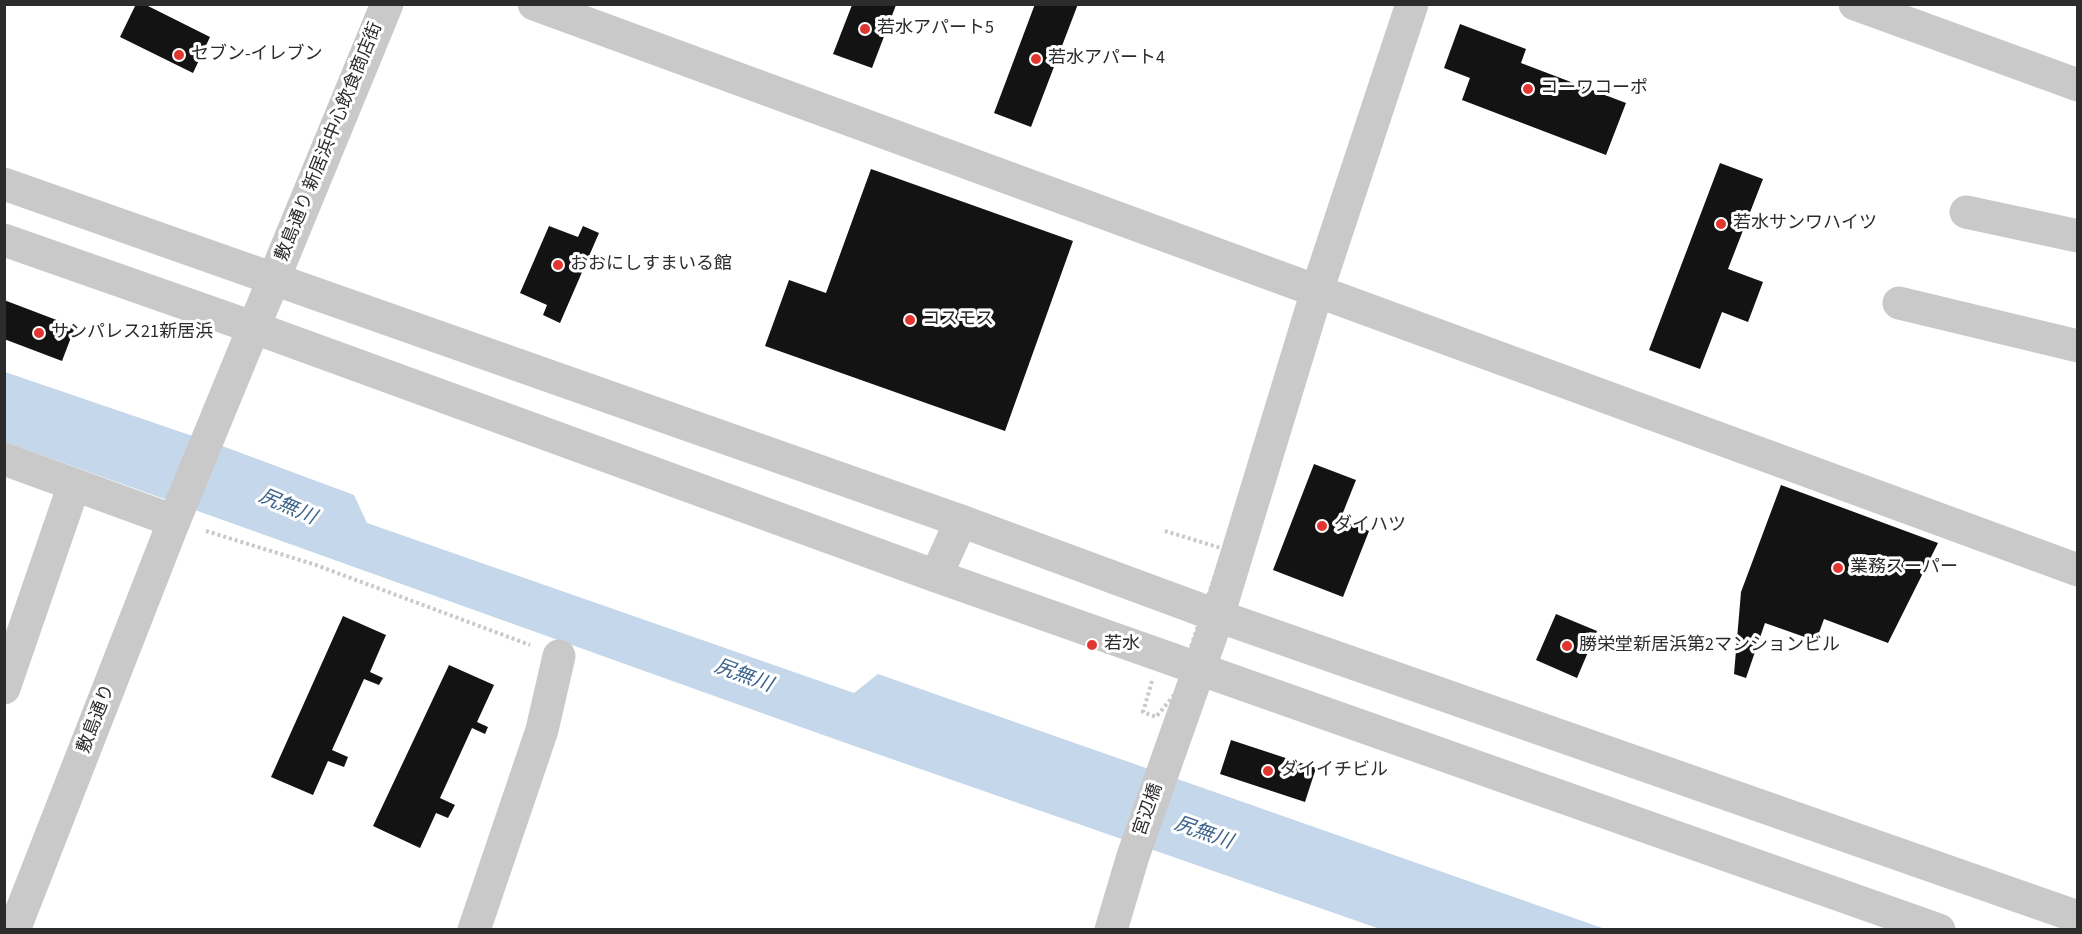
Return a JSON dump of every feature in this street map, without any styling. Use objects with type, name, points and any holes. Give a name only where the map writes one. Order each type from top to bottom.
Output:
[{"type":"street","name":"敷島通り 新居浜中心飲食商店街","points":[[273,280],[387,4]]},
{"type":"street","points":[[534,4],[2078,570]]},
{"type":"street","name":"宮辺橋","points":[[1111,930],[1133,856],[1201,669],[1317,291],[1412,4]]},
{"type":"street","points":[[1855,4],[1889,10],[2078,85]]},
{"type":"street","points":[[4,184],[961,521],[1218,616],[2078,917]]},
{"type":"street","points":[[1966,212],[2078,236]]},
{"type":"street","points":[[4,240],[255,328],[936,576],[1939,930]]},
{"type":"street","points":[[255,328],[273,280]]},
{"type":"street","points":[[1899,303],[2078,346]]},
{"type":"street","name":"敷島通り","points":[[14,930],[177,515],[255,328]]},
{"type":"street","points":[[4,459],[74,485],[177,515]]},
{"type":"street","points":[[4,688],[74,485]]},
{"type":"street","points":[[936,576],[961,521]]},
{"type":"street","points":[[474,930],[542,730],[559,656]]},
{"type":"path","points":[[177,515],[559,656]]},
{"type":"path","points":[[1152,681],[1143,712],[1156,717],[1175,694],[1224,549],[1162,530]]},
{"type":"water","name":"尻無川","points":[[5,372],[225,447],[354,495],[367,523],[854,693],[878,674],[1605,929],[1380,929],[840,741],[5,442]]},
{"type":"building","name":"セブン-イレブン","points":[[136,4],[144,4],[210,37],[193,73],[120,37]]},
{"type":"building","name":"若水アパート4","points":[[1035,4],[1078,4],[1031,127],[994,113]]},
{"type":"building","name":"若水アパート5","points":[[852,5],[896,5],[872,68],[833,54]]},
{"type":"building","name":"コーワコーポ","points":[[1460,24],[1526,49],[1521,63],[1626,103],[1606,155],[1462,100],[1470,78],[1444,68]]},
{"type":"building","name":"若水サンワハイツ","points":[[1720,163],[1763,179],[1728,269],[1763,282],[1748,322],[1722,312],[1700,369],[1649,350]]},
{"type":"building","name":"コスモス","points":[[871,169],[1073,241],[1005,431],[765,346],[789,280],[826,293]]},
{"type":"building","name":"おおにしすまいる館","points":[[549,226],[578,237],[583,226],[599,233],[560,323],[543,315],[547,305],[520,293]]},
{"type":"building","name":"サンパレス21新居浜","points":[[4,300],[75,327],[62,361],[4,339]]},
{"type":"building","name":"ダイハツ","points":[[1314,464],[1356,480],[1340,520],[1369,531],[1343,597],[1273,570]]},
{"type":"building","name":"業務スーパー","points":[[1781,485],[1938,543],[1888,643],[1824,619],[1816,641],[1765,623],[1746,678],[1734,674],[1741,592]]},
{"type":"building","name":"勝栄堂新居浜第2マンションビル","points":[[1556,614],[1597,631],[1577,678],[1536,660]]},
{"type":"building","points":[[343,616],[386,635],[370,672],[383,678],[379,685],[364,679],[332,750],[348,757],[344,767],[328,761],[313,795],[271,777]]},
{"type":"building","points":[[449,665],[494,685],[477,722],[488,727],[485,734],[472,728],[440,798],[455,805],[448,818],[436,813],[420,848],[373,826]]},
{"type":"building","name":"ダイイチビル","points":[[1231,740],[1316,768],[1305,802],[1220,774]]},
{"type":"place","name":"若水アパート5","points":[[865,29]]},
{"type":"place","name":"セブン-イレブン","points":[[179,55]]},
{"type":"place","name":"若水アパート4","points":[[1036,59]]},
{"type":"place","name":"コーワコーポ","points":[[1528,89]]},
{"type":"place","name":"若水サンワハイツ","points":[[1721,224]]},
{"type":"place","name":"おおにしすまいる館","points":[[558,265]]},
{"type":"place","name":"コスモス","points":[[910,320]]},
{"type":"place","name":"サンパレス21新居浜","points":[[39,333]]},
{"type":"place","name":"ダイハツ","points":[[1322,526]]},
{"type":"place","name":"業務スーパー","points":[[1838,568]]},
{"type":"place","name":"若水","points":[[1092,645]]},
{"type":"place","name":"勝栄堂新居浜第2マンションビル","points":[[1567,646]]},
{"type":"place","name":"ダイイチビル","points":[[1268,771]]}]
